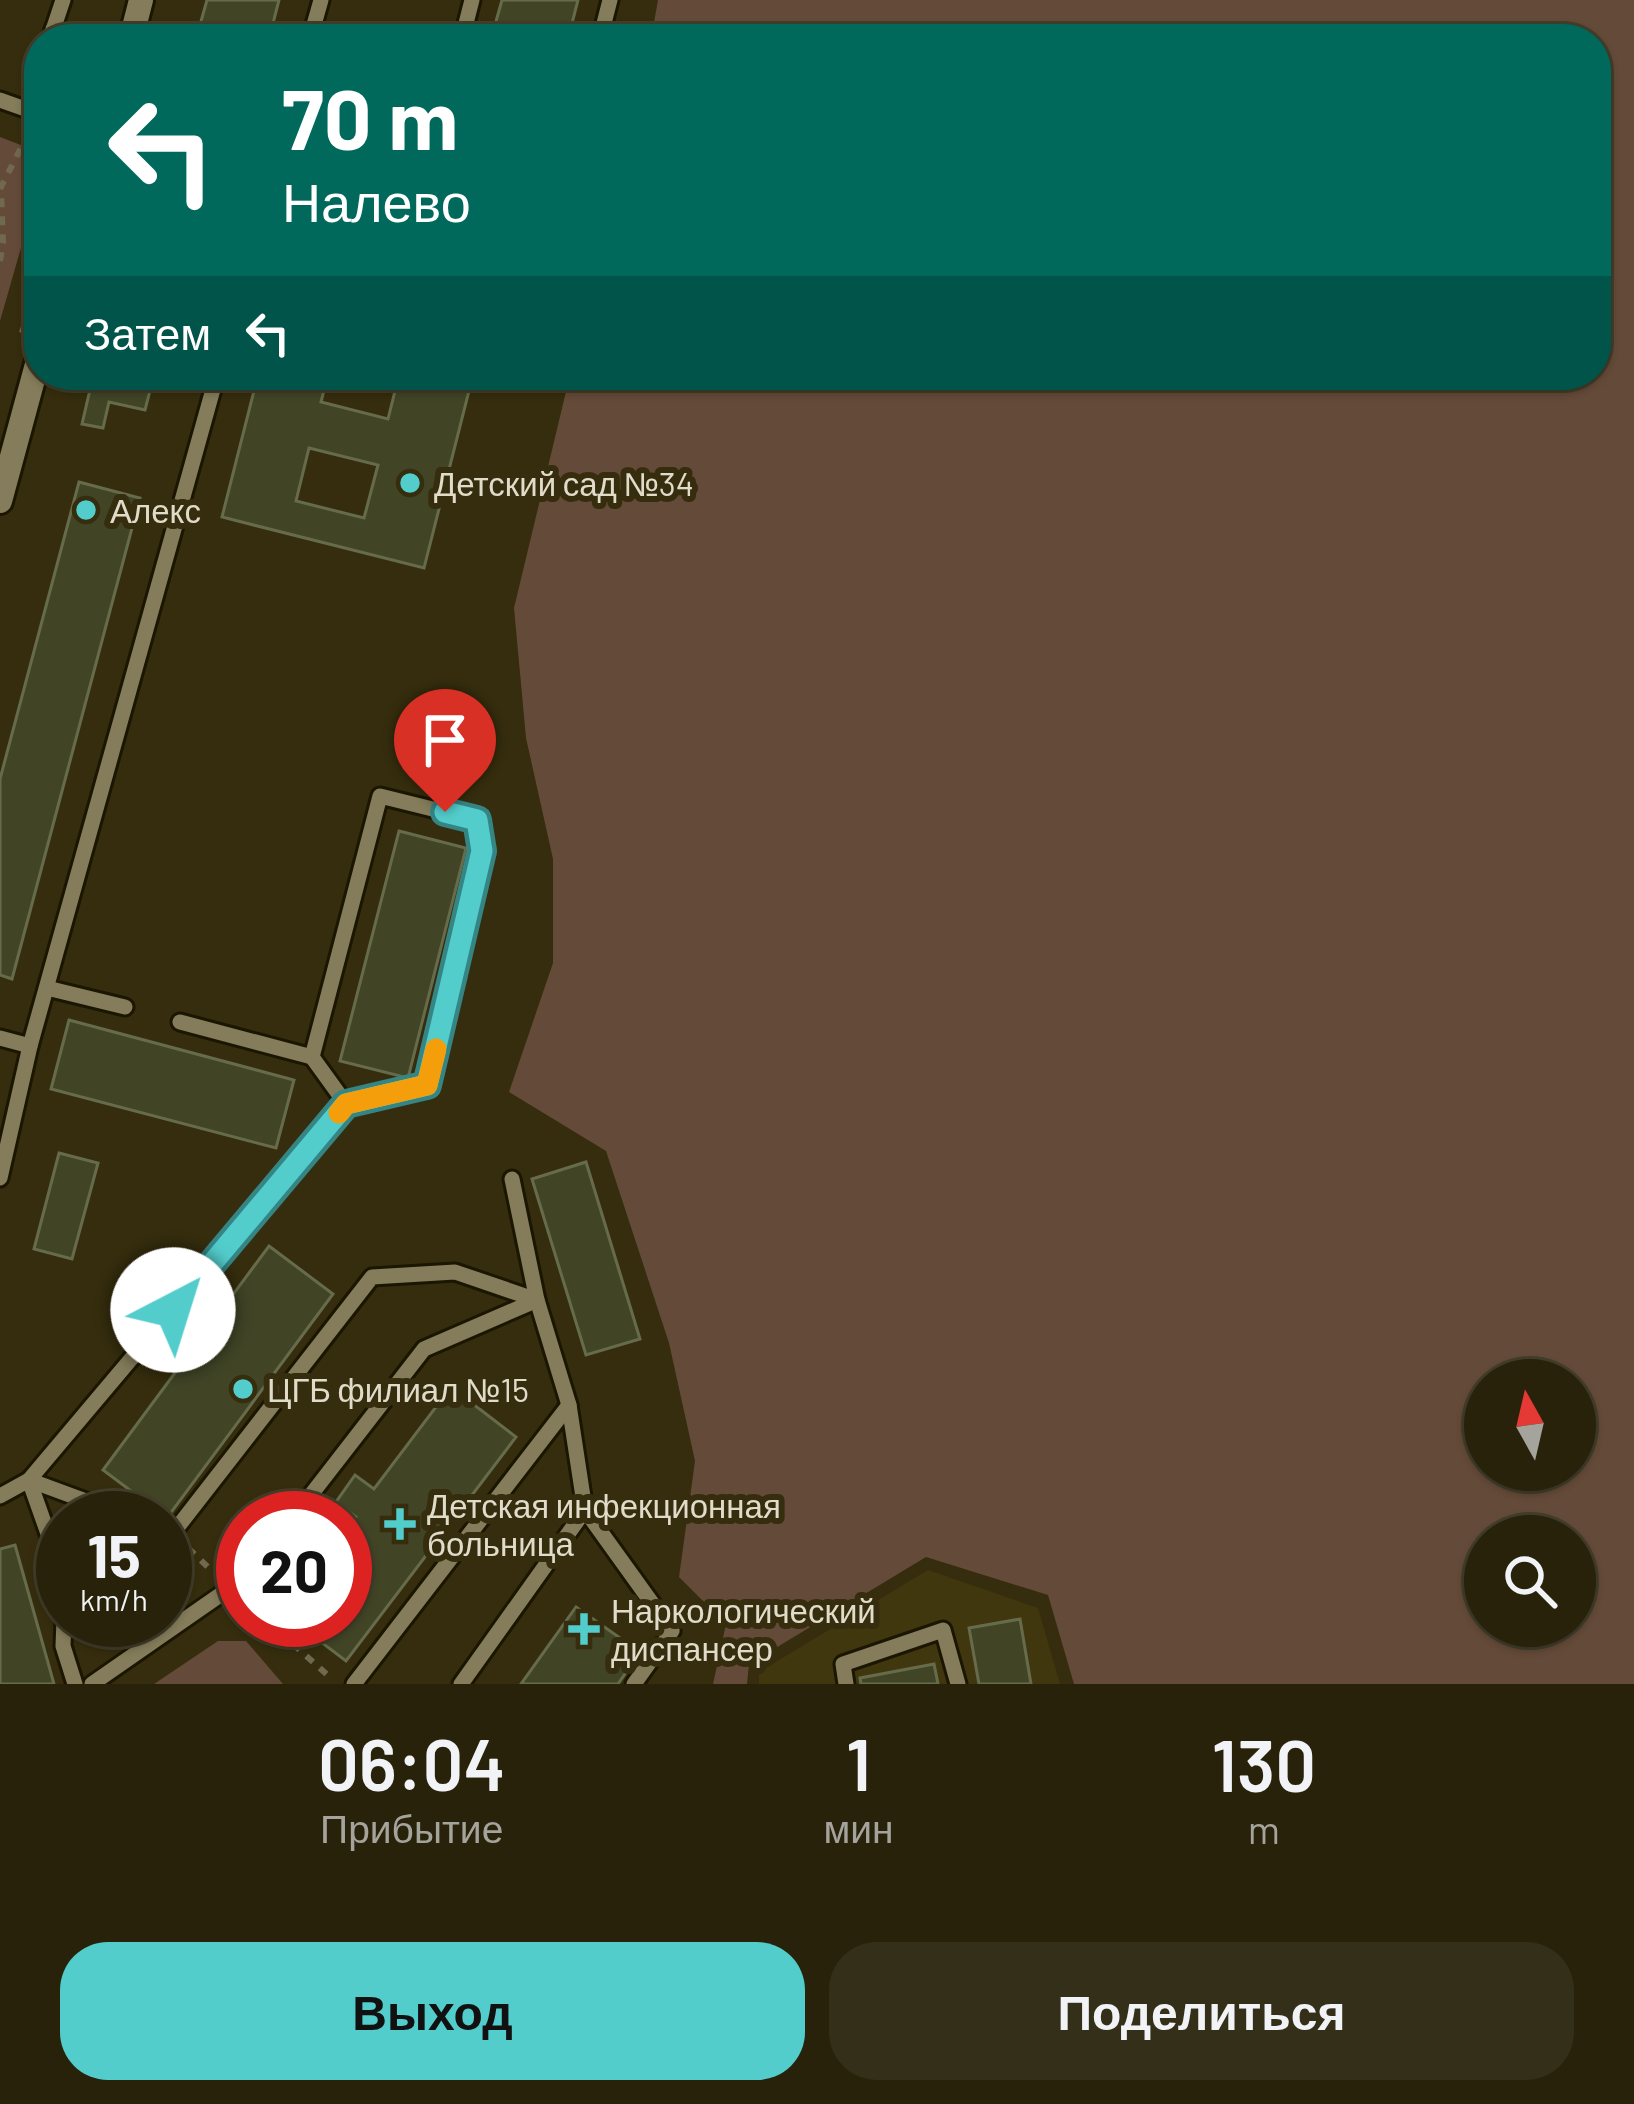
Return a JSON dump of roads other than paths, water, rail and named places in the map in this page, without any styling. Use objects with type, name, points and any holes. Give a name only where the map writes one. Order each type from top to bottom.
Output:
[{"type":"street","points":[[0,501],[30,390]]},
{"type":"lane","points":[[0,1178],[30,1046],[213,390]]},
{"type":"lane","points":[[0,1496],[29,1480],[346,1104],[427,1085],[482,851],[477,820],[380,796],[313,1057]]},
{"type":"lane","points":[[47,988],[125,1007]]},
{"type":"lane","points":[[180,1022],[313,1057],[346,1104]]},
{"type":"lane","points":[[0,1039],[30,1046]]},
{"type":"lane","points":[[512,1179],[537,1300],[569,1405],[585,1510],[672,1630],[634,1684]]},
{"type":"lane","points":[[192,1503],[372,1277],[455,1272],[537,1300]]},
{"type":"lane","points":[[314,1491],[424,1349],[537,1300]]},
{"type":"lane","points":[[354,1684],[569,1405]]},
{"type":"lane","points":[[29,1480],[59,1491]]},
{"type":"lane","points":[[29,1480],[36,1500]]},
{"type":"lane","points":[[461,1684],[585,1510]]},
{"type":"lane","points":[[92,1684],[216,1598]]},
{"type":"lane","points":[[846,1684],[843,1664],[944,1630],[958,1684]]},
{"type":"lane","points":[[63,1647],[75,1684]]},
{"type":"place","name":"Детский сад №34","points":[[410,483]]},
{"type":"place","name":"Алекс","points":[[86,510]]},
{"type":"place","name":"ЦГБ филиал №15","points":[[243,1389]]},
{"type":"place","name":"Детская инфекционная больница","points":[[400,1524]]},
{"type":"place","name":"Наркологический диспансер","points":[[584,1629]]}]
